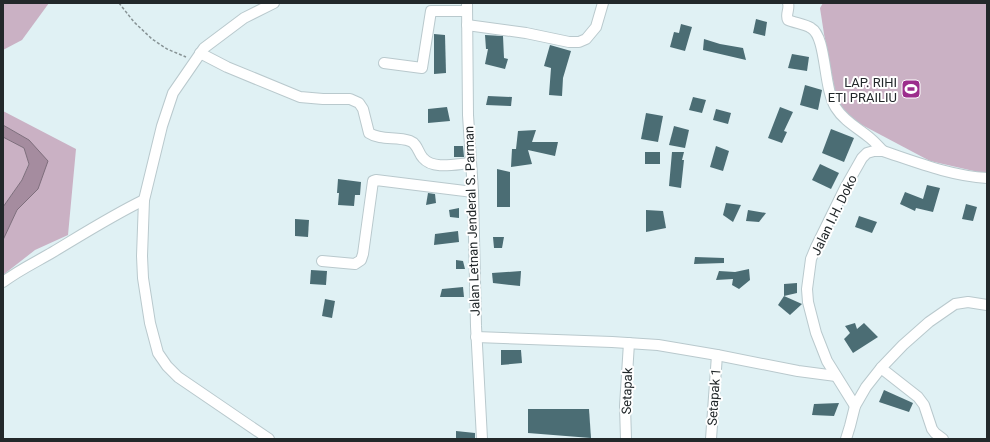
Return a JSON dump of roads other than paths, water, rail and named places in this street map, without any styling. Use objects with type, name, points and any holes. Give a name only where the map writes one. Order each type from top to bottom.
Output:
[{"type":"street","points":[[269,439],[178,377],[167,366],[158,353],[150,323],[143,278],[142,256],[144,200],[162,126],[173,93],[204,48],[244,18],[274,3]]},
{"type":"street","points":[[467,25],[526,32],[569,42],[579,42],[586,39],[596,27],[603,3]]},
{"type":"street","points":[[788,3],[788,20],[812,28],[818,33],[821,41],[829,88],[835,107],[843,117],[869,137],[882,151],[948,172],[976,178],[987,178]]},
{"type":"street","points":[[384,63],[422,68],[430,11],[467,7]]},
{"type":"street","name":"Jalan Letnan Jenderal S. Parman","points":[[467,7],[470,163],[473,192],[476,337],[482,439]]},
{"type":"street","points":[[197,57],[227,67],[300,97],[350,99],[359,103],[363,109],[369,132],[378,138],[401,139],[412,142],[418,148],[422,158],[429,163],[442,166],[470,163]]},
{"type":"street","name":"Jalan I.H. Doko","points":[[855,406],[826,361],[816,333],[808,302],[807,289],[811,259],[845,188],[862,158],[868,153],[882,151]]},
{"type":"street","points":[[322,262],[355,264],[361,260],[373,181],[376,180],[473,192]]},
{"type":"street","points":[[3,282],[14,273],[144,200]]},
{"type":"street","points":[[846,439],[855,406],[880,368],[903,345],[929,322],[956,304],[968,302],[987,305]]},
{"type":"street","points":[[476,337],[658,345],[798,371],[836,376]]},
{"type":"street","name":"Setapak","points":[[626,439],[626,377],[629,343]]},
{"type":"street","name":"Setapak 1","points":[[711,439],[717,355]]},
{"type":"street","points":[[880,368],[918,397],[924,405],[932,429],[943,439]]},
{"type":"place","name":"LAP. RIHI ETI PRAILIU","points":[[911,89]]}]
